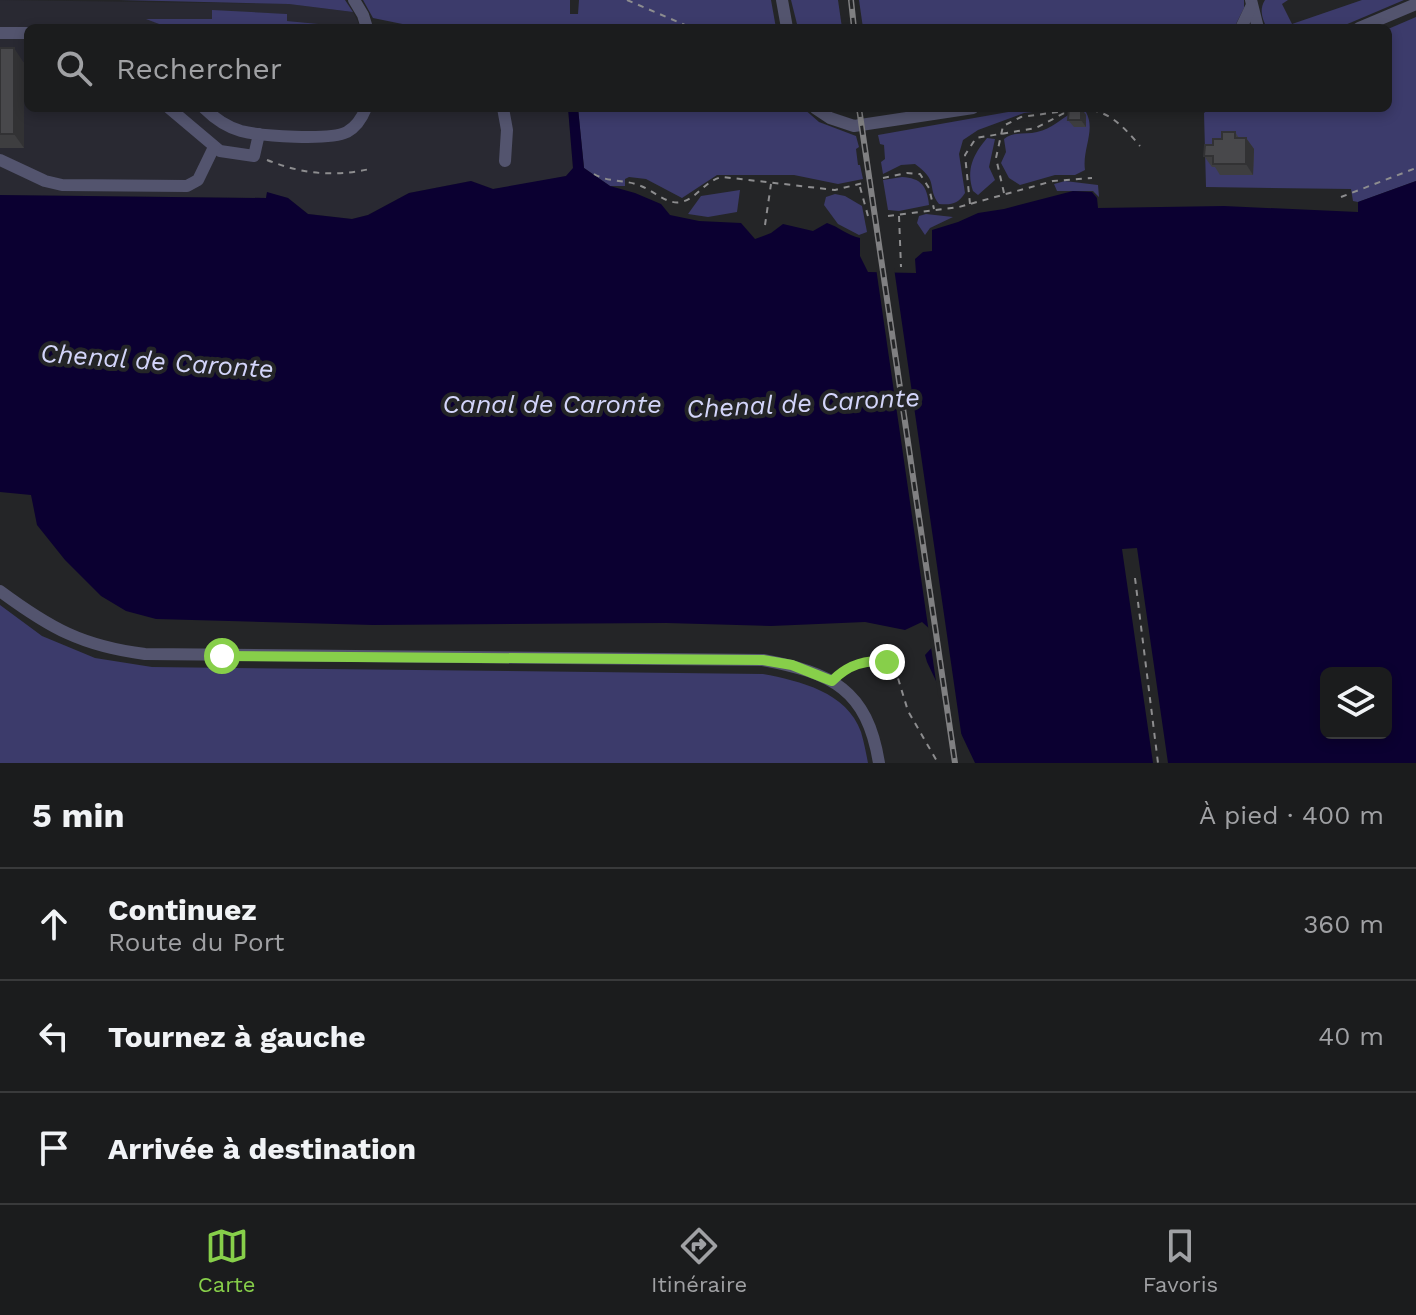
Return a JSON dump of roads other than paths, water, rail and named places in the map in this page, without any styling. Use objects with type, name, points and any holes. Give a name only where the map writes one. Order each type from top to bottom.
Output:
[{"type":"street","points":[[354,0],[366,24]]},
{"type":"street","points":[[782,0],[786,24]]},
{"type":"street","points":[[1243,24],[1251,3]]},
{"type":"street","points":[[1251,3],[1257,24]]},
{"type":"street","points":[[1368,24],[1416,4]]},
{"type":"street","points":[[0,33],[24,33]]},
{"type":"street","points":[[174,112],[214,147],[227,153],[254,156],[259,134]]},
{"type":"street","points":[[209,112],[228,126],[259,134],[335,136],[358,123],[364,112]]},
{"type":"street","points":[[501,112],[508,139],[505,161]]},
{"type":"street","points":[[821,112],[854,126],[947,112]]},
{"type":"street","points":[[0,160],[45,181],[62,185],[187,186],[198,180],[214,147]]},
{"type":"street","points":[[0,591],[41,622],[65,634],[116,651],[145,654],[763,660],[792,665],[832,681],[856,702],[870,723],[879,763]]},
{"type":"water","name":"Canal de Caronte","points":[[568,112],[578,112],[584,168],[610,186],[661,204],[670,215],[699,221],[741,223],[755,239],[783,224],[813,231],[827,223],[860,238],[860,256],[868,272],[916,273],[915,259],[923,252],[932,251],[932,230],[978,213],[1073,191],[1092,192],[1097,198],[1098,208],[1224,206],[1358,212],[1358,202],[1416,181],[1416,763],[1168,763],[1137,548],[1122,549],[1153,763],[975,763],[927,662],[925,655],[937,642],[922,622],[905,630],[865,622],[771,626],[666,623],[373,625],[156,619],[126,611],[101,596],[65,560],[37,525],[31,495],[0,492],[0,195],[266,198],[267,192],[288,198],[308,214],[352,219],[368,215],[409,193],[471,181],[493,189],[566,176],[573,168]]},
{"type":"railway","points":[[851,0],[854,24]]},
{"type":"railway","points":[[860,112],[955,763]]},
{"type":"water label","name":"Chenal de Caronte","points":[[157,361]]},
{"type":"water label","name":"Chenal de Caronte","points":[[803,403]]}]
